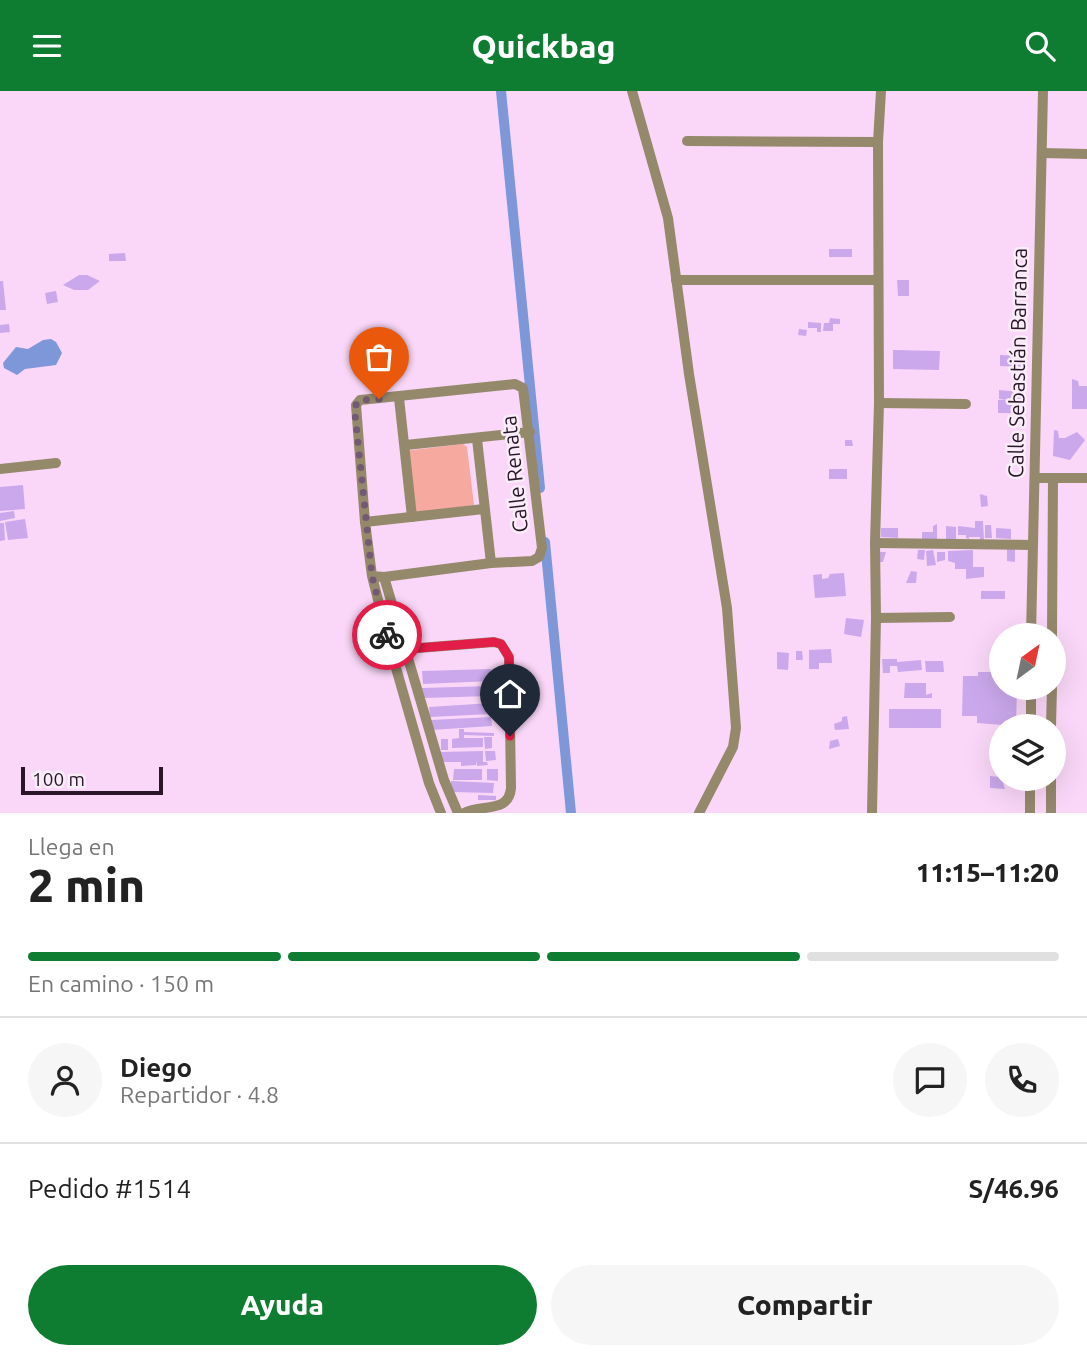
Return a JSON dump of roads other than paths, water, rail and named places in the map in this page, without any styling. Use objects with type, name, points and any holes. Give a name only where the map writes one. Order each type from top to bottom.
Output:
[{"type":"street","points":[[632,91],[668,218],[689,374],[727,608],[736,728],[733,747],[699,813]]},
{"type":"street","points":[[872,813],[879,403],[878,142],[881,91]]},
{"type":"street","name":"Calle Sebastián Barranca","points":[[1031,623],[1043,91]]},
{"type":"street","points":[[687,141],[878,142]]},
{"type":"street","points":[[1042,153],[1087,154]]},
{"type":"street","points":[[676,280],[878,279]]},
{"type":"street","name":"Calle Renata","points":[[399,398],[515,384],[523,388],[542,548],[539,557],[532,561],[491,563]]},
{"type":"street","points":[[412,517],[399,398],[360,400],[356,405],[372,576],[429,783],[441,813]]},
{"type":"street","points":[[879,403],[966,404]]},
{"type":"street","points":[[406,445],[530,432]]},
{"type":"street","points":[[372,576],[384,577],[491,563],[477,439]]},
{"type":"street","points":[[0,469],[56,463]]},
{"type":"street","points":[[1036,478],[1087,478]]},
{"type":"street","points":[[1052,623],[1053,478]]},
{"type":"street","points":[[365,522],[484,509]]},
{"type":"street","points":[[875,543],[1032,545]]},
{"type":"street","points":[[384,577],[444,780],[457,813]]},
{"type":"street","points":[[1032,592],[1052,596]]},
{"type":"street","points":[[876,618],[950,617]]},
{"type":"street","points":[[390,647],[406,649],[494,642],[501,644],[509,657],[510,800],[506,805],[492,809],[469,810],[464,813]]},
{"type":"street","points":[[1030,791],[1030,813]]},
{"type":"street","points":[[1051,791],[1051,813]]},
{"type":"water","points":[[51,339],[62,353],[56,365],[25,369],[17,375],[4,368],[3,363],[16,347],[28,349],[43,340]]},
{"type":"waterway","points":[[501,91],[540,488]]},
{"type":"waterway","points":[[545,542],[571,813]]}]
